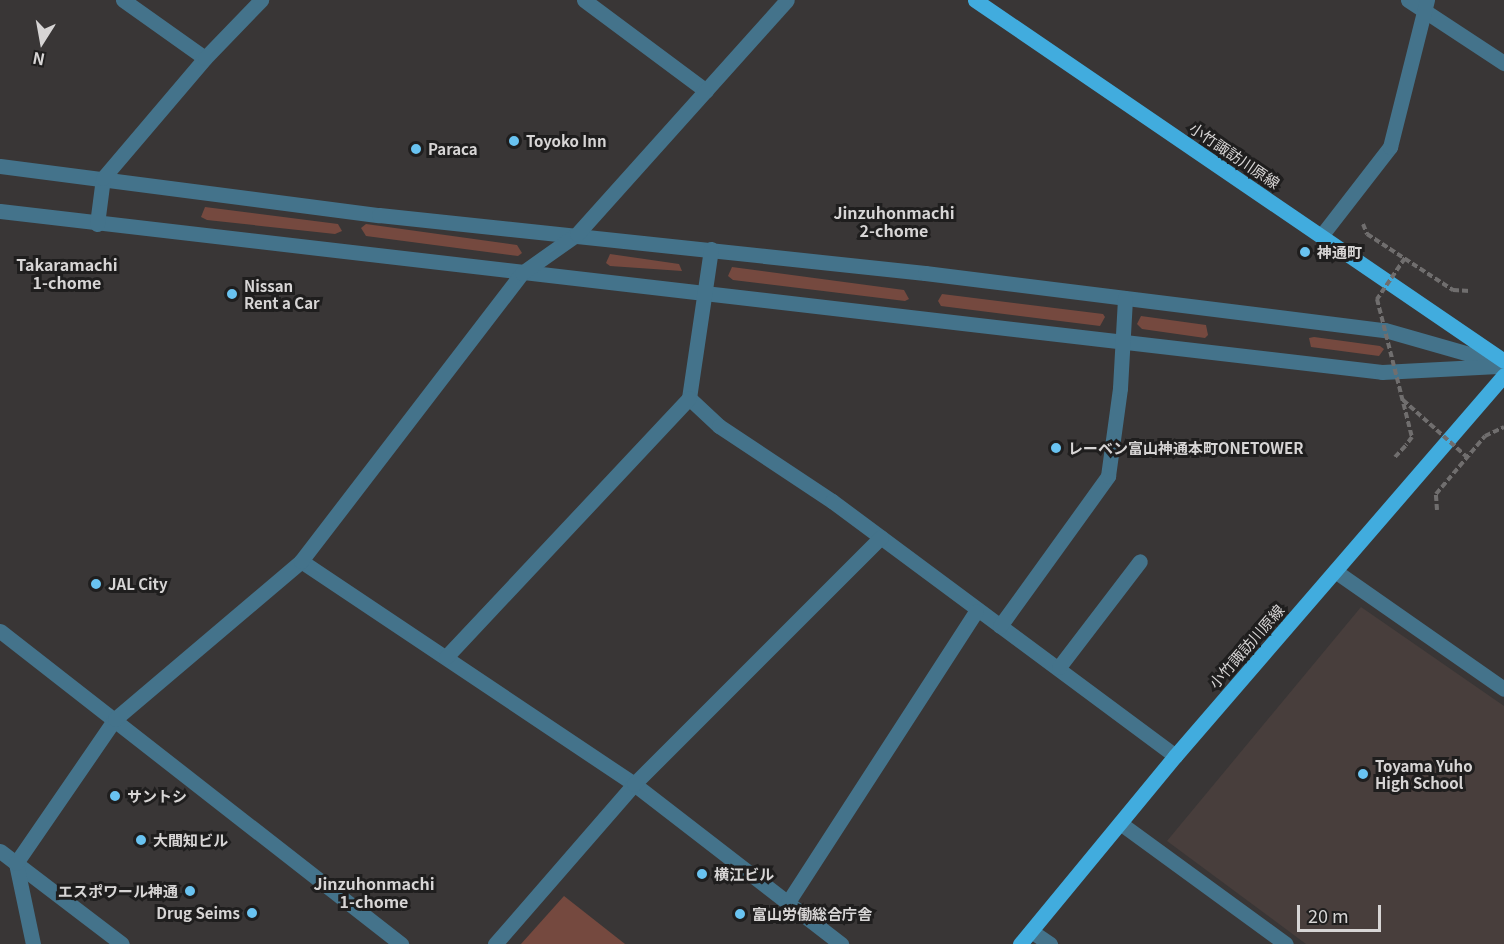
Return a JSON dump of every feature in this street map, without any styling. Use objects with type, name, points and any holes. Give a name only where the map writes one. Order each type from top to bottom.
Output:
[{"type":"main road","name":"小竹諏訪川原線","points":[[975,0],[1504,363]]},
{"type":"main road","name":"小竹諏訪川原線","points":[[1020,944],[1175,756],[1504,375]]},
{"type":"street","points":[[123,0],[205,57]]},
{"type":"street","points":[[97,224],[103,178],[205,57],[261,0]]},
{"type":"street","points":[[584,0],[706,91]]},
{"type":"street","points":[[33,944],[16,863],[115,719],[301,561],[522,273],[577,234],[787,0]]},
{"type":"street","points":[[1408,0],[1425,6],[1504,63]]},
{"type":"street","points":[[1321,236],[1390,147],[1425,6]]},
{"type":"street","points":[[0,167],[103,178],[378,215],[711,249],[1385,330],[1504,363]]},
{"type":"street","points":[[0,211],[1382,372],[1504,363]]},
{"type":"street","points":[[446,657],[689,398],[711,249]]},
{"type":"street","points":[[1000,626],[1108,476],[1120,388],[1125,298]]},
{"type":"street","points":[[689,398],[719,426],[881,537],[976,611],[1059,668],[1175,756]]},
{"type":"street","points":[[495,944],[634,784],[881,537]]},
{"type":"street","points":[[301,561],[634,784],[841,944]]},
{"type":"street","points":[[1059,668],[1140,561]]},
{"type":"street","points":[[1335,571],[1504,690]]},
{"type":"street","points":[[788,902],[976,611]]},
{"type":"street","points":[[0,631],[402,944]]},
{"type":"street","points":[[1120,824],[1286,944]]},
{"type":"street","points":[[0,851],[122,944]]},
{"type":"street","points":[[1031,931],[1050,944]]},
{"type":"path","points":[[1363,224],[1367,234],[1452,290],[1470,291]]},
{"type":"path","points":[[1395,457],[1412,437],[1377,300],[1405,258]]},
{"type":"path","points":[[1401,398],[1467,458]]},
{"type":"path","points":[[1437,510],[1436,494],[1485,436],[1504,427]]},
{"type":"shaded area","points":[[205,207],[338,224],[342,231],[335,234],[207,220],[201,217]]},
{"type":"shaded area","points":[[366,224],[517,245],[522,253],[518,256],[366,236],[361,228]]},
{"type":"shaded area","points":[[610,254],[679,264],[682,271],[610,266],[606,263]]},
{"type":"shaded area","points":[[732,267],[904,290],[909,299],[905,301],[733,280],[728,276]]},
{"type":"shaded area","points":[[942,294],[1103,314],[1105,317],[1100,326],[941,306],[938,301]]},
{"type":"shaded area","points":[[1141,316],[1206,325],[1208,335],[1205,338],[1142,329],[1137,324]]},
{"type":"shaded area","points":[[1309,338],[1380,346],[1384,349],[1379,356],[1311,347]]},
{"type":"shaded area","name":"Toyama Yuho High School","points":[[1361,607],[1504,706],[1504,944],[1306,944],[1167,841]]},
{"type":"shaded area","points":[[564,896],[625,944],[521,944]]},
{"type":"place","name":"Toyoko Inn","points":[[514,141]]},
{"type":"place","name":"Paraca","points":[[416,149]]},
{"type":"place","name":"神通町","points":[[1305,252]]},
{"type":"place","name":"Nissan Rent a Car","points":[[232,294]]},
{"type":"place","name":"レーベン富山神通本町ONETOWER","points":[[1056,448]]},
{"type":"place","name":"JAL City","points":[[96,584]]},
{"type":"place","name":"Toyama Yuho High School","points":[[1363,774]]},
{"type":"place","name":"サントシ","points":[[115,796]]},
{"type":"place","name":"大間知ビル","points":[[141,840]]},
{"type":"place","name":"横江ビル","points":[[702,874]]},
{"type":"place","name":"エスポワール神通","points":[[190,891]]},
{"type":"place","name":"Drug Seims","points":[[252,913]]},
{"type":"place","name":"富山労働総合庁舎","points":[[740,914]]},
{"type":"district","name":"Jinzuhonmachi 2-chome","points":[[894,221]]},
{"type":"district","name":"Takaramachi 1-chome","points":[[67,273]]},
{"type":"district","name":"Jinzuhonmachi 1-chome","points":[[374,892]]}]
